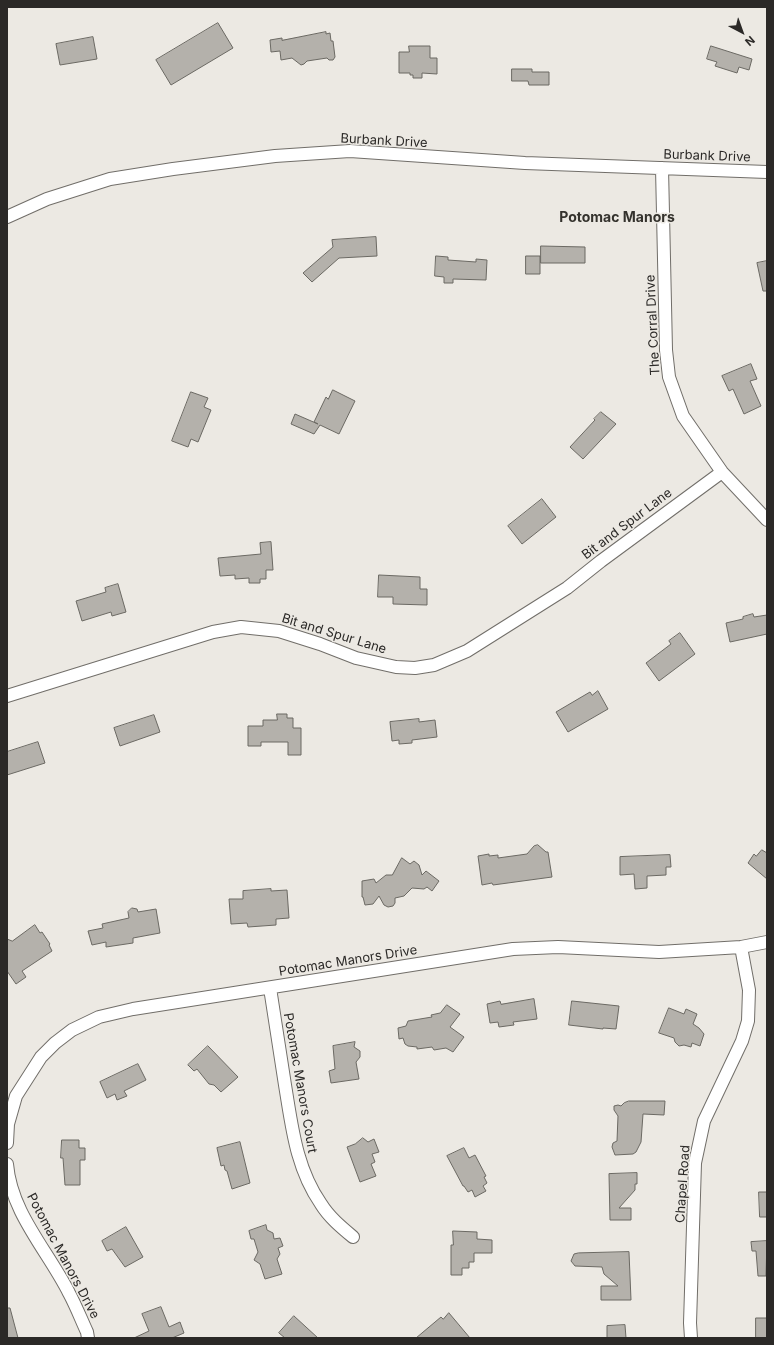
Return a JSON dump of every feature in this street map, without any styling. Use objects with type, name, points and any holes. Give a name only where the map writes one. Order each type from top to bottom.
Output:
[{"type":"street","name":"Burbank Drive","points":[[7,216],[47,199],[110,179],[173,169],[275,156],[350,151],[525,163],[767,172]]},
{"type":"street","name":"The Corral Drive","points":[[662,168],[666,350],[669,377],[683,416],[722,472],[767,520]]},
{"type":"street","name":"Bit and Spur Lane","points":[[7,696],[213,632],[241,627],[279,631],[320,644],[356,658],[396,667],[415,668],[434,665],[467,651],[567,588],[601,560],[722,472]]},
{"type":"street","name":"Potomac Manors Drive","points":[[7,1143],[8,1124],[16,1096],[41,1057],[55,1043],[72,1030],[99,1017],[133,1009],[513,949],[558,946],[659,952],[741,947],[767,942]]},
{"type":"street","name":"Chapel Road","points":[[691,1338],[690,1323],[695,1163],[704,1122],[742,1041],[748,1021],[749,990],[741,947]]},
{"type":"street","name":"Potomac Manors Court","points":[[270,988],[292,1126],[299,1160],[306,1178],[329,1216],[353,1237]]},
{"type":"street","name":"Potomac Manors Drive","points":[[7,1164],[8,1174],[19,1210],[70,1293],[87,1332],[88,1338]]},
{"type":"building","points":[[218,23],[233,48],[171,85],[156,60]]},
{"type":"building","points":[[326,32],[326,34],[330,33],[331,41],[333,41],[335,57],[333,60],[329,60],[327,58],[307,61],[301,65],[292,58],[281,60],[280,51],[271,52],[270,40],[282,38],[282,40]]},
{"type":"building","points":[[93,37],[97,59],[60,65],[56,44]]},
{"type":"building","points":[[409,46],[430,46],[430,58],[437,58],[437,74],[422,73],[422,78],[413,78],[413,75],[410,75],[410,73],[399,73],[399,52],[409,52]]},
{"type":"building","points":[[711,46],[752,59],[749,70],[739,67],[737,73],[715,66],[717,62],[707,59]]},
{"type":"building","points":[[512,69],[532,69],[532,72],[549,72],[549,85],[529,85],[528,81],[512,81]]},
{"type":"building","points":[[376,237],[377,256],[339,258],[312,282],[303,273],[333,247],[332,240]]},
{"type":"building","points":[[541,246],[585,247],[585,263],[541,263]]},
{"type":"building","points":[[436,256],[448,257],[448,260],[476,262],[476,259],[487,260],[486,280],[453,279],[453,283],[444,283],[444,277],[435,276]]},
{"type":"building","points":[[526,256],[540,256],[540,274],[526,274]]},
{"type":"building","points":[[767,261],[767,291],[763,291],[757,263]]},
{"type":"building","points":[[751,364],[757,379],[750,381],[761,406],[744,414],[733,389],[729,391],[722,376]]},
{"type":"building","points":[[333,390],[355,401],[339,434],[320,425],[314,434],[291,424],[295,414],[318,424],[314,422],[326,397],[328,399]]},
{"type":"building","points":[[191,392],[208,398],[204,407],[211,410],[198,442],[191,439],[188,447],[172,441]]},
{"type":"building","points":[[601,412],[616,424],[583,459],[570,447]]},
{"type":"building","points":[[542,499],[556,517],[522,544],[508,526]]},
{"type":"building","points":[[271,542],[273,570],[266,570],[266,579],[260,579],[260,583],[249,583],[249,578],[235,579],[235,575],[220,576],[218,558],[261,554],[260,543]]},
{"type":"building","points":[[379,575],[420,577],[420,589],[427,589],[427,605],[393,604],[393,597],[378,597]]},
{"type":"building","points":[[118,584],[126,612],[112,616],[111,612],[82,621],[76,601],[106,592],[105,588]]},
{"type":"building","points":[[753,614],[754,617],[767,615],[767,634],[730,642],[726,623],[743,619],[743,617]]},
{"type":"building","points":[[680,633],[695,654],[659,681],[646,663],[671,644],[669,641]]},
{"type":"building","points":[[598,691],[608,709],[568,732],[556,712],[590,692],[592,695]]},
{"type":"building","points":[[277,714],[287,714],[287,718],[293,718],[293,728],[301,728],[301,755],[288,755],[288,742],[261,742],[261,746],[248,746],[248,726],[263,726],[263,720],[277,720]]},
{"type":"building","points":[[154,715],[160,732],[120,746],[114,728]]},
{"type":"building","points":[[419,719],[419,722],[435,720],[437,737],[412,740],[412,743],[399,744],[399,740],[392,741],[390,722]]},
{"type":"building","points":[[38,742],[45,763],[7,775],[7,752]]},
{"type":"building","points":[[538,845],[548,852],[552,877],[493,885],[492,883],[482,885],[478,856],[489,854],[489,856],[498,855],[498,858],[527,854],[534,846]]},
{"type":"building","points":[[762,850],[767,853],[767,879],[748,863],[754,854],[756,856]]},
{"type":"building","points":[[670,855],[671,867],[666,867],[666,875],[647,876],[647,888],[635,889],[634,874],[620,875],[620,857]]},
{"type":"building","points":[[402,858],[410,864],[414,861],[419,865],[422,875],[426,871],[439,881],[432,891],[427,887],[424,889],[412,888],[404,896],[395,898],[395,903],[393,906],[388,907],[384,905],[379,896],[373,904],[365,905],[362,897],[362,881],[374,879],[376,883],[386,875],[392,875]]},
{"type":"building","points":[[271,889],[271,891],[287,890],[289,918],[276,919],[276,925],[248,927],[247,923],[231,924],[229,899],[243,899],[243,891]]},
{"type":"building","points":[[132,908],[137,909],[138,912],[156,909],[160,933],[133,938],[133,943],[106,947],[106,942],[92,945],[88,931],[103,928],[102,924],[129,918],[128,912]]},
{"type":"building","points":[[35,925],[50,944],[49,945],[52,951],[22,971],[26,977],[16,984],[7,971],[7,939],[12,941]]},
{"type":"building","points":[[534,999],[537,1019],[513,1022],[514,1025],[499,1027],[498,1022],[490,1023],[487,1004],[500,1001],[501,1004]]},
{"type":"building","points":[[572,1001],[619,1006],[616,1029],[569,1025]]},
{"type":"building","points":[[447,1005],[460,1014],[450,1027],[464,1037],[453,1052],[446,1048],[434,1050],[432,1047],[417,1049],[417,1047],[408,1046],[405,1044],[403,1038],[399,1039],[398,1028],[406,1026],[408,1021],[432,1017],[431,1015],[440,1013]]},
{"type":"building","points":[[669,1008],[684,1014],[686,1009],[697,1014],[693,1024],[704,1034],[700,1046],[692,1043],[691,1047],[684,1045],[679,1046],[675,1042],[674,1038],[659,1033]]},
{"type":"building","points":[[355,1042],[354,1047],[360,1051],[360,1057],[356,1062],[359,1079],[331,1083],[329,1071],[335,1069],[333,1046]]},
{"type":"building","points":[[208,1046],[238,1077],[221,1092],[214,1085],[209,1084],[197,1069],[194,1071],[188,1065]]},
{"type":"building","points":[[138,1064],[146,1080],[124,1091],[127,1096],[117,1100],[115,1094],[107,1098],[100,1082]]},
{"type":"building","points":[[629,1101],[665,1101],[664,1115],[643,1114],[641,1142],[636,1152],[633,1154],[615,1155],[612,1147],[613,1143],[617,1141],[618,1116],[614,1110],[614,1106],[621,1106]]},
{"type":"building","points":[[363,1138],[368,1142],[374,1139],[379,1152],[372,1154],[375,1162],[371,1164],[376,1176],[360,1182],[347,1147],[355,1144]]},
{"type":"building","points":[[62,1140],[79,1140],[79,1148],[85,1148],[85,1160],[80,1160],[80,1185],[65,1185],[63,1158],[61,1158]]},
{"type":"building","points":[[240,1142],[250,1183],[232,1189],[227,1171],[225,1170],[224,1165],[221,1166],[217,1148]]},
{"type":"building","points":[[464,1148],[469,1158],[475,1155],[486,1176],[484,1177],[487,1183],[483,1186],[486,1191],[475,1197],[472,1190],[468,1192],[463,1186],[447,1156]]},
{"type":"building","points":[[637,1173],[637,1184],[635,1184],[635,1190],[619,1208],[631,1208],[631,1220],[610,1220],[609,1174]]},
{"type":"building","points":[[759,1192],[767,1192],[767,1217],[760,1217]]},
{"type":"building","points":[[266,1225],[267,1230],[273,1233],[274,1239],[280,1238],[283,1246],[278,1248],[280,1254],[277,1259],[282,1274],[265,1279],[260,1264],[254,1260],[258,1252],[254,1239],[251,1239],[249,1231]]},
{"type":"building","points":[[126,1227],[143,1257],[125,1267],[112,1249],[107,1251],[102,1241]]},
{"type":"building","points":[[453,1231],[477,1232],[477,1239],[492,1240],[492,1253],[474,1253],[474,1262],[469,1262],[469,1268],[462,1268],[462,1275],[451,1275],[451,1245],[453,1245]]},
{"type":"building","points":[[767,1241],[766,1276],[758,1276],[756,1251],[752,1251],[751,1242]]},
{"type":"building","points":[[629,1252],[631,1300],[601,1300],[601,1286],[618,1286],[604,1274],[602,1267],[575,1266],[571,1261],[574,1254],[578,1253]]},
{"type":"building","points":[[161,1307],[169,1327],[180,1322],[184,1333],[172,1338],[134,1338],[149,1331],[142,1314]]},
{"type":"building","points":[[7,1308],[10,1308],[18,1338],[7,1338]]},
{"type":"building","points":[[449,1313],[470,1338],[416,1338],[441,1317],[443,1319]]},
{"type":"building","points":[[294,1316],[318,1338],[285,1338],[279,1333]]},
{"type":"building","points":[[756,1318],[767,1318],[767,1338],[756,1338]]},
{"type":"building","points":[[625,1325],[626,1338],[607,1338],[607,1326]]},
{"type":"district","name":"Potomac Manors","points":[[617,218]]}]
